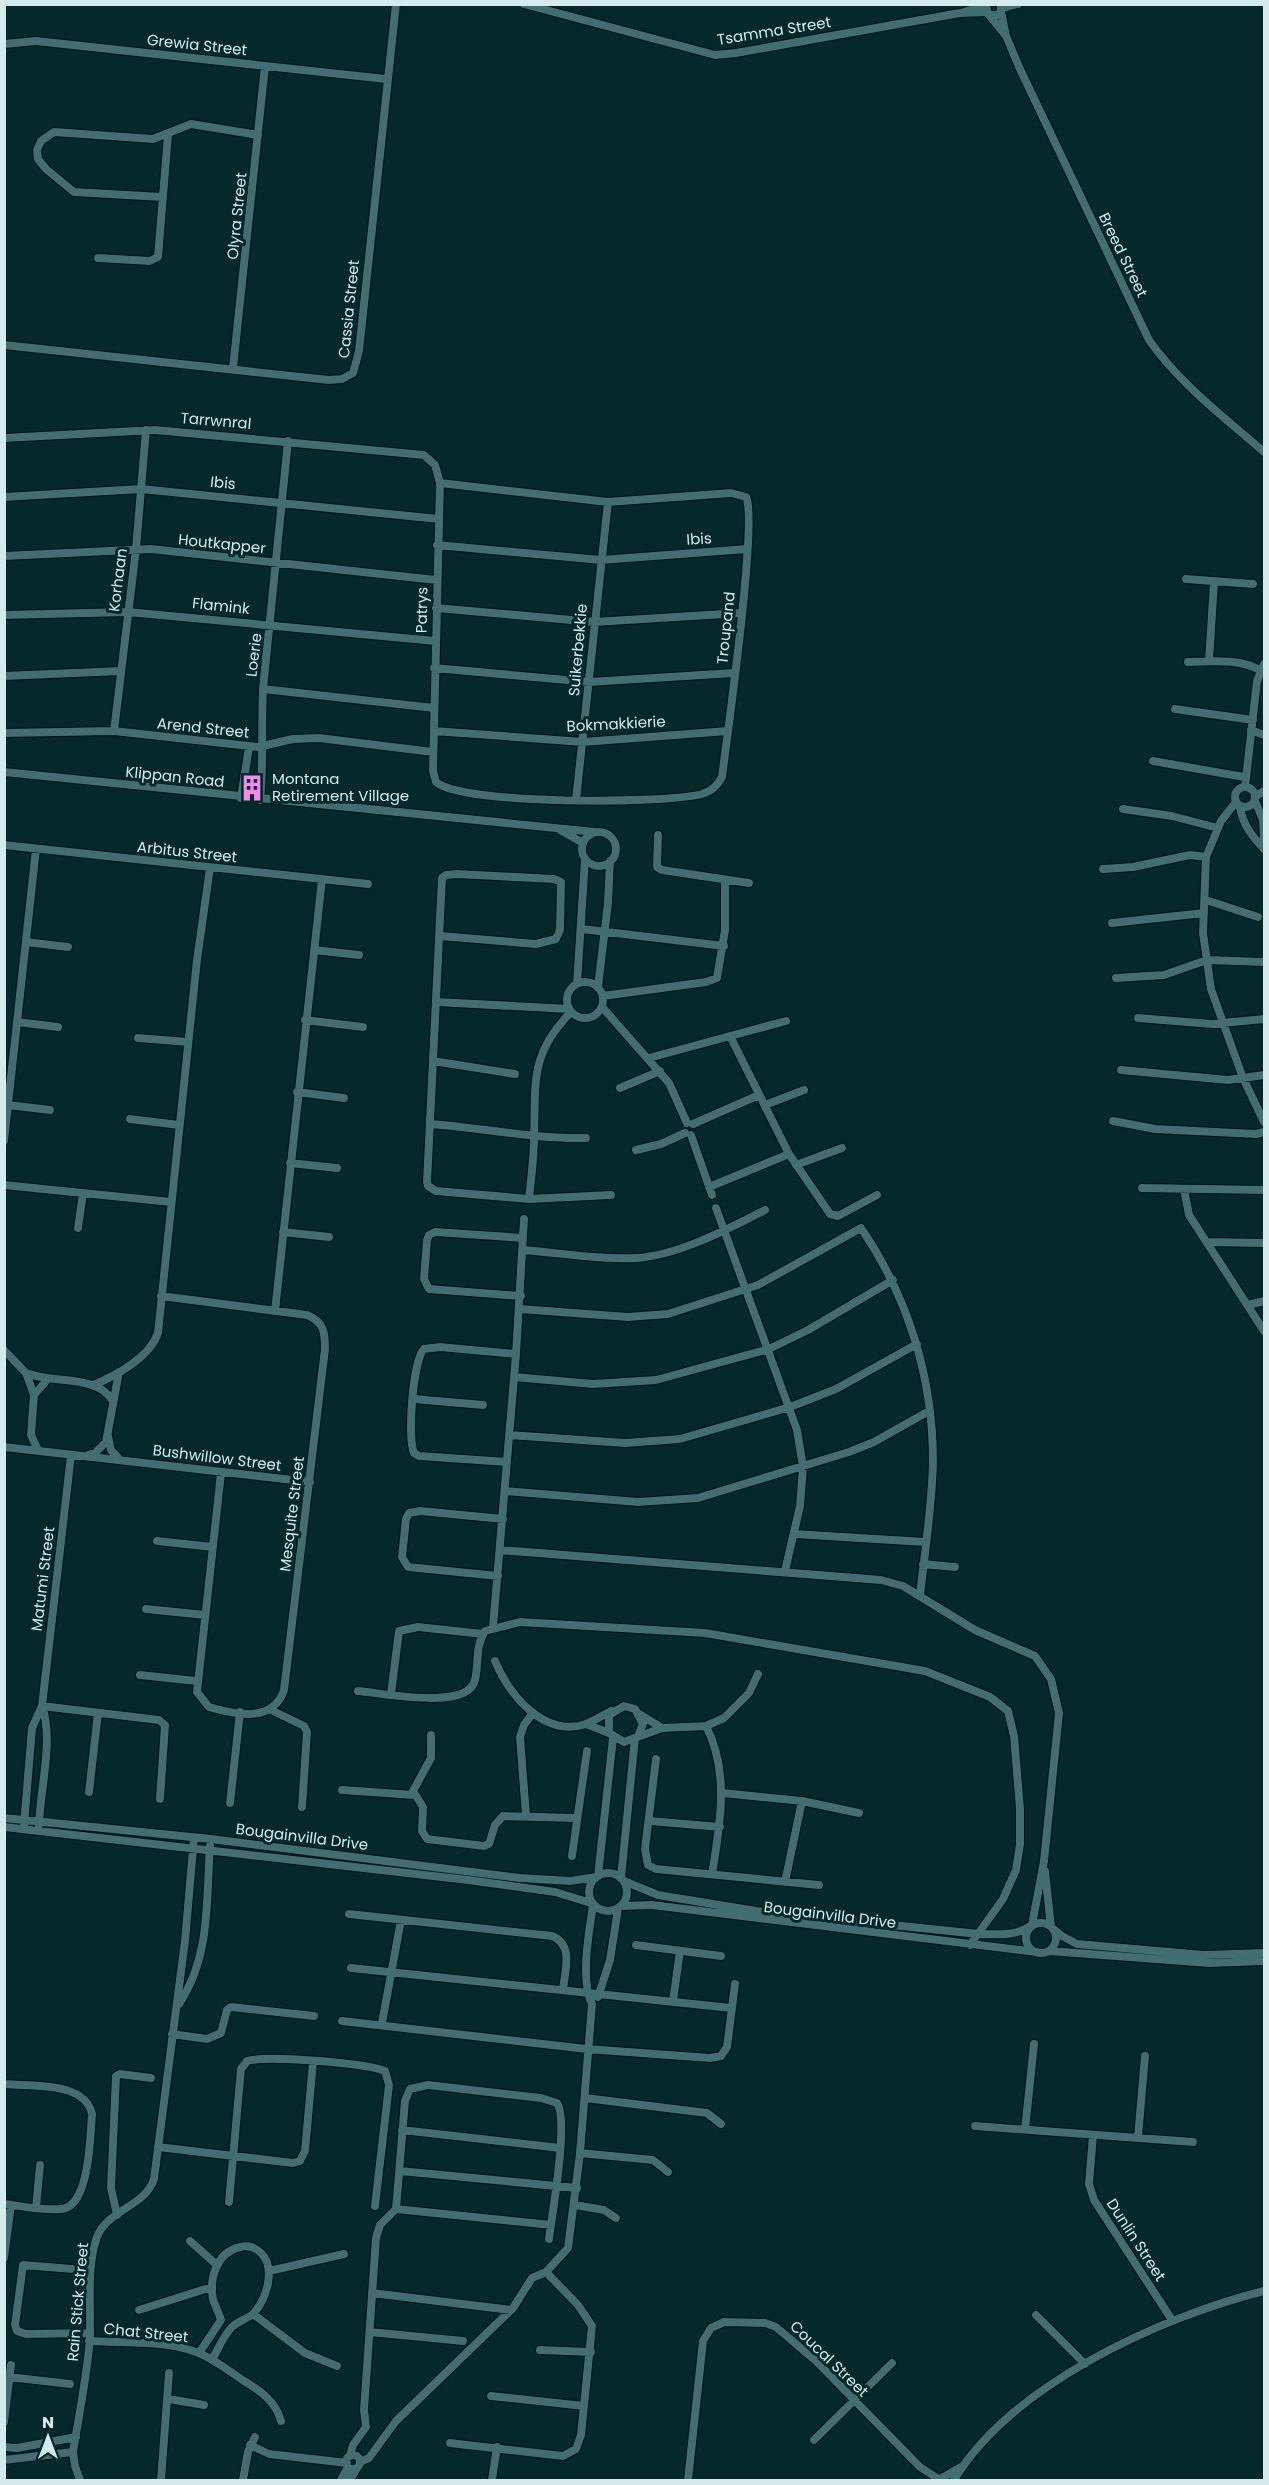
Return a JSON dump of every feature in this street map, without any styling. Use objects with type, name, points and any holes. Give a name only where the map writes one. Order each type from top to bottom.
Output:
[{"type":"street","name":"Cassia Street","points":[[4,345],[337,380],[348,376],[356,368],[396,4]]},
{"type":"street","name":"Tsamma Street","points":[[524,4],[715,55],[960,13],[988,11],[998,15],[1002,8],[1018,4]]},
{"type":"street","name":"Breed Street","points":[[1002,8],[1006,36]]},
{"type":"street","name":"Breed Street","points":[[988,11],[1006,36],[1149,340],[1167,364],[1264,452]]},
{"type":"street","name":"Grewia Street","points":[[4,44],[36,41],[387,79]]},
{"type":"street","name":"Olyra Street","points":[[233,368],[265,66]]},
{"type":"street","points":[[162,197],[75,193],[43,167],[37,150],[44,137],[54,132],[145,140],[168,135],[178,127],[191,123],[258,135]]},
{"type":"street","points":[[98,258],[150,261],[158,257],[168,135]]},
{"type":"street","name":"Tarrwnral","points":[[4,438],[146,430],[424,455]]},
{"type":"street","name":"Korhaan","points":[[114,731],[136,549],[146,430]]},
{"type":"street","name":"Loerie","points":[[260,800],[264,760],[263,689],[288,441]]},
{"type":"street","name":"Patrys","points":[[424,455],[435,465],[440,483],[434,668],[433,771],[436,782],[451,790],[510,797],[576,800]]},
{"type":"street","points":[[440,483],[608,502]]},
{"type":"street","name":"Ibis","points":[[4,497],[141,489],[439,519]]},
{"type":"street","name":"Troupand","points":[[576,800],[626,801],[692,796],[712,790],[722,777],[741,613],[749,503],[741,494],[608,502]]},
{"type":"street","name":"Suikerbekkie","points":[[576,800],[608,502]]},
{"type":"street","name":"Ibis","points":[[437,545],[601,560],[747,549]]},
{"type":"street","name":"Houtkapper","points":[[4,556],[136,549],[436,580]]},
{"type":"street","points":[[1186,579],[1253,584]]},
{"type":"street","points":[[1209,661],[1214,582]]},
{"type":"street","points":[[436,608],[594,622],[741,613]]},
{"type":"street","name":"Flamink","points":[[4,615],[128,612],[435,641]]},
{"type":"street","points":[[1188,662],[1209,661],[1254,665],[1263,669],[1251,730],[1244,777],[1245,786]]},
{"type":"street","points":[[434,668],[590,682],[734,673]]},
{"type":"street","points":[[4,676],[121,671]]},
{"type":"street","points":[[263,689],[434,708]]},
{"type":"street","points":[[1175,709],[1253,720]]},
{"type":"street","points":[[1251,730],[1264,735]]},
{"type":"street","name":"Arend Street","points":[[4,733],[114,731],[249,747],[263,747],[284,740],[319,738],[433,752]]},
{"type":"street","name":"Bokmakkierie","points":[[434,731],[583,742],[728,731]]},
{"type":"street","points":[[241,798],[249,747]]},
{"type":"street","points":[[1152,761],[1244,777]]},
{"type":"street","name":"Klippan Road","points":[[4,772],[260,800],[596,832]]},
{"type":"street","points":[[1245,786],[1253,790],[1263,820],[1264,838]]},
{"type":"street","points":[[1245,786],[1237,790],[1241,818],[1264,849]]},
{"type":"street","points":[[1238,804],[1248,807],[1264,791]]},
{"type":"street","points":[[1238,804],[1218,828],[1206,857],[1204,913],[1207,960],[1211,989],[1243,1078],[1264,1122]]},
{"type":"street","points":[[1123,809],[1172,816],[1218,828]]},
{"type":"street","name":"Klippan Road","points":[[557,829],[583,843]]},
{"type":"street","points":[[529,1199],[538,1062],[549,1037],[570,1011],[568,995],[577,984],[585,859],[583,843],[596,832],[606,834],[614,841],[615,852],[610,861],[598,987]]},
{"type":"street","points":[[658,835],[657,867],[672,873],[749,883]]},
{"type":"street","name":"Arbitus Street","points":[[4,845],[368,884]]},
{"type":"street","points":[[4,1141],[36,849]]},
{"type":"street","points":[[1103,869],[1133,867],[1163,858],[1190,855],[1206,857]]},
{"type":"street","points":[[585,859],[600,866],[610,861]]},
{"type":"street","points":[[93,1385],[119,1372],[155,1340],[210,868]]},
{"type":"street","points":[[440,936],[536,944],[550,942],[555,939],[560,930],[561,882],[554,879],[446,874],[441,882],[427,1182],[431,1189],[529,1199],[610,1195]]},
{"type":"street","points":[[160,1296],[275,1311],[297,1092],[322,879]]},
{"type":"street","points":[[603,996],[714,980],[720,975],[724,946],[725,880]]},
{"type":"street","points":[[1206,900],[1258,917]]},
{"type":"street","points":[[1112,923],[1204,913]]},
{"type":"street","points":[[582,929],[724,946]]},
{"type":"street","points":[[26,942],[68,946]]},
{"type":"street","points":[[314,950],[359,955]]},
{"type":"street","points":[[1116,978],[1164,975],[1207,960],[1264,962]]},
{"type":"street","points":[[437,1002],[570,1011],[582,1018],[594,1016],[602,1007],[603,996],[598,987],[588,982],[577,984]]},
{"type":"street","points":[[602,1007],[660,1071],[695,1129],[662,1144],[636,1150]]},
{"type":"street","points":[[1138,1018],[1201,1024],[1264,1019]]},
{"type":"street","points":[[305,1020],[363,1027]]},
{"type":"street","points":[[649,1058],[786,1021]]},
{"type":"street","points":[[17,1022],[58,1027]]},
{"type":"street","points":[[729,1036],[789,1154],[822,1205],[833,1216],[838,1216],[877,1195]]},
{"type":"street","points":[[138,1038],[188,1042]]},
{"type":"street","points":[[433,1061],[515,1074]]},
{"type":"street","points":[[1121,1070],[1228,1080],[1264,1075]]},
{"type":"street","points":[[620,1088],[660,1071]]},
{"type":"street","points":[[765,1104],[804,1090]]},
{"type":"street","points":[[297,1092],[344,1098]]},
{"type":"street","points":[[690,1123],[759,1095]]},
{"type":"street","points":[[8,1105],[50,1110]]},
{"type":"street","points":[[130,1119],[179,1125]]},
{"type":"street","points":[[1113,1121],[1194,1133],[1256,1134],[1264,1132]]},
{"type":"street","points":[[431,1124],[477,1128],[534,1138],[586,1138]]},
{"type":"street","points":[[688,1134],[710,1191],[789,1154]]},
{"type":"street","points":[[796,1165],[842,1148]]},
{"type":"street","points":[[290,1163],[337,1168]]},
{"type":"street","points":[[4,1185],[171,1202]]},
{"type":"street","points":[[1142,1188],[1264,1190]]},
{"type":"street","points":[[1184,1190],[1189,1215],[1264,1331]]},
{"type":"street","points":[[78,1228],[83,1193]]},
{"type":"street","points":[[716,1208],[797,1430],[803,1467],[794,1534],[785,1571]]},
{"type":"street","points":[[523,1250],[637,1258],[652,1256],[725,1231],[765,1210]]},
{"type":"street","points":[[493,1627],[520,1309],[524,1219]]},
{"type":"street","points":[[520,1309],[648,1317],[668,1314],[747,1290],[861,1228],[892,1280],[917,1344],[929,1411],[933,1464],[920,1595]]},
{"type":"street","points":[[283,1232],[329,1237]]},
{"type":"street","points":[[520,1296],[429,1289],[423,1279],[427,1240],[429,1235],[435,1232],[524,1238]]},
{"type":"street","points":[[1207,1242],[1264,1243]]},
{"type":"street","points":[[514,1377],[593,1384],[656,1380],[769,1349],[808,1330],[892,1280]]},
{"type":"street","points":[[1248,1305],[1264,1301]]},
{"type":"street","name":"Mesquite Street","points":[[271,1710],[284,1690],[310,1482],[325,1337],[317,1319],[275,1311]]},
{"type":"street","points":[[510,1435],[650,1442],[680,1439],[790,1407],[836,1389],[917,1344]]},
{"type":"street","points":[[507,1462],[420,1456],[414,1453],[411,1439],[417,1360],[424,1349],[440,1347],[516,1354]]},
{"type":"street","points":[[4,1350],[26,1373],[34,1395],[31,1429],[38,1450]]},
{"type":"street","points":[[85,1456],[100,1449],[107,1436],[119,1372]]},
{"type":"street","points":[[26,1373],[47,1380],[93,1385],[105,1390],[112,1400]]},
{"type":"street","points":[[34,1395],[47,1380]]},
{"type":"street","points":[[414,1399],[483,1405]]},
{"type":"street","points":[[505,1491],[638,1502],[698,1498],[803,1467],[874,1442],[929,1411]]},
{"type":"street","points":[[19,1448],[31,1429]]},
{"type":"street","points":[[107,1436],[111,1450],[120,1460]]},
{"type":"street","name":"Bushwillow Street","points":[[4,1447],[310,1482]]},
{"type":"street","name":"Matumi Street","points":[[24,1824],[32,1728],[42,1706],[71,1455]]},
{"type":"street","points":[[220,1473],[196,1681],[197,1692],[209,1707],[240,1712],[262,1713],[271,1710],[304,1726],[307,1732],[302,1807]]},
{"type":"street","points":[[498,1576],[408,1567],[402,1557],[405,1528],[409,1514],[414,1511],[502,1519]]},
{"type":"street","points":[[794,1534],[925,1542]]},
{"type":"street","points":[[158,1541],[213,1547]]},
{"type":"street","points":[[500,1550],[881,1580],[903,1586],[975,1630],[1035,1656],[1051,1679],[1059,1713],[1044,1861],[1032,1925],[1026,1938],[1029,1947],[1037,1952]]},
{"type":"street","points":[[923,1564],[955,1567]]},
{"type":"street","points":[[146,1609],[205,1615]]},
{"type":"street","points":[[358,1691],[454,1698],[467,1694],[475,1680],[477,1654],[483,1634],[493,1627],[520,1622],[705,1633],[925,1671],[971,1689],[990,1697],[1008,1711],[1014,1736],[1020,1809],[1020,1844],[1016,1870],[1004,1899],[970,1945]]},
{"type":"street","points":[[391,1694],[399,1631],[418,1627],[483,1634]]},
{"type":"street","points":[[495,1661],[511,1692],[533,1713],[561,1724],[586,1724],[624,1742],[662,1728],[706,1726],[733,1711],[749,1693],[758,1674]]},
{"type":"street","points":[[140,1675],[196,1681]]},
{"type":"street","points":[[42,1706],[159,1720],[165,1725],[160,1799]]},
{"type":"street","name":"Matumi Street","points":[[39,1826],[46,1734],[46,1718],[42,1706]]},
{"type":"street","points":[[586,1724],[624,1706],[662,1728]]},
{"type":"street","points":[[592,2004],[586,1993],[592,1904],[588,1892],[597,1876],[611,1735],[607,1721],[613,1710]]},
{"type":"street","points":[[230,1803],[240,1712]]},
{"type":"street","points":[[89,1792],[98,1713]]},
{"type":"street","points":[[526,1815],[520,1737],[524,1725],[533,1713]]},
{"type":"street","points":[[243,2481],[253,2441],[279,2456],[352,2463],[369,2458],[396,2421],[511,2310],[532,2278],[546,2272],[568,2248],[577,2188],[592,2004],[600,1994],[610,1960],[620,1908],[627,1892],[622,1880],[637,1736],[643,1724],[639,1713]]},
{"type":"street","points":[[706,1726],[716,1747],[723,1793],[712,1874]]},
{"type":"street","points":[[431,1735],[431,1758],[415,1785],[414,1795],[423,1807],[424,1836],[432,1841],[484,1846],[489,1844],[499,1818],[503,1816],[576,1818]]},
{"type":"street","points":[[572,1856],[587,1751]]},
{"type":"street","points":[[656,1759],[645,1849],[648,1865],[656,1869],[819,1885]]},
{"type":"street","points":[[342,1790],[414,1795]]},
{"type":"street","points":[[723,1793],[802,1801],[859,1813]]},
{"type":"street","points":[[784,1882],[802,1801]]},
{"type":"street","name":"Bougainvilla Drive","points":[[4,1818],[24,1824],[193,1848],[536,1889],[592,1904],[602,1911],[652,1905],[1037,1952],[1209,1963],[1264,1961]]},
{"type":"street","points":[[650,1821],[720,1827]]},
{"type":"street","name":"Bougainvilla Drive","points":[[4,1827],[24,1824]]},
{"type":"street","name":"Bougainvilla Drive","points":[[39,1826],[211,1839],[520,1878],[570,1881],[610,1873],[658,1895],[756,1911],[979,1934],[1017,1934],[1032,1925],[1042,1923],[1077,1944],[1204,1955],[1264,1953]]},
{"type":"street","name":"Rain Stick Street","points":[[80,2481],[73,2452],[90,2337],[97,2239],[117,2215],[145,2197],[156,2171],[177,2007],[194,1838]]},
{"type":"street","name":"Rain Stick Street","points":[[177,2007],[197,1966],[203,1944],[207,1922],[211,1839]]},
{"type":"street","points":[[1044,1861],[1052,1927],[1056,1940],[1049,1951]]},
{"type":"street","points":[[349,1914],[552,1936],[560,1939],[566,1948],[563,1990]]},
{"type":"street","points":[[382,2023],[401,1920]]},
{"type":"street","points":[[636,1946],[721,1956]]},
{"type":"street","points":[[673,2001],[680,1951]]},
{"type":"street","points":[[351,1968],[731,2008]]},
{"type":"street","points":[[342,2020],[587,2049],[717,2058],[727,2047],[735,1984]]},
{"type":"street","points":[[172,2034],[213,2039],[221,2033],[227,2010],[231,2007],[314,2016]]},
{"type":"street","points":[[1025,2130],[1034,2044]]},
{"type":"street","points":[[1138,2138],[1145,2056]]},
{"type":"street","points":[[229,2202],[239,2079],[244,2065],[252,2060],[262,2059],[379,2069],[388,2077],[375,2206]]},
{"type":"street","points":[[158,2147],[293,2163],[300,2161],[305,2151],[313,2062]]},
{"type":"street","points":[[117,2215],[111,2188],[116,2076],[120,2074],[151,2078]]},
{"type":"street","points":[[4,2084],[77,2093],[90,2104],[92,2114],[83,2187],[78,2199],[62,2210],[8,2205],[4,2258]]},
{"type":"street","points":[[350,2481],[353,2445],[366,2427],[364,2410],[378,2230],[396,2210],[405,2101],[410,2089],[419,2085],[439,2086],[551,2100],[560,2108],[560,2148],[549,2239]]},
{"type":"street","points":[[585,2098],[707,2113],[721,2124]]},
{"type":"street","points":[[975,2126],[1193,2142]]},
{"type":"street","points":[[402,2130],[560,2148]]},
{"type":"street","name":"Dunlin Street","points":[[1093,2135],[1089,2184],[1094,2199],[1173,2320]]},
{"type":"street","points":[[580,2153],[652,2160],[668,2172]]},
{"type":"street","points":[[36,2208],[40,2165]]},
{"type":"street","points":[[400,2172],[577,2188]]},
{"type":"street","points":[[574,2205],[604,2210],[616,2218]]},
{"type":"street","points":[[396,2210],[551,2225]]},
{"type":"street","points":[[190,2241],[217,2265]]},
{"type":"street","points":[[199,2353],[221,2320],[212,2287],[217,2265],[225,2254],[244,2246],[257,2249],[263,2255],[269,2271],[264,2293],[253,2314],[232,2327],[212,2360]]},
{"type":"street","points":[[269,2271],[344,2254]]},
{"type":"street","name":"Chat Street","points":[[85,2270],[23,2265],[15,2325],[17,2331],[26,2334],[90,2337],[158,2345],[199,2353],[270,2400],[281,2421]]},
{"type":"street","points":[[450,2443],[568,2456],[576,2449],[584,2406],[592,2326],[578,2305],[546,2272]]},
{"type":"street","points":[[139,2310],[212,2287]]},
{"type":"street","points":[[954,2481],[963,2465],[988,2436],[1021,2407],[1085,2364],[1173,2320],[1264,2291]]},
{"type":"street","points":[[372,2293],[511,2310]]},
{"type":"street","points":[[253,2314],[305,2353],[337,2366]]},
{"type":"street","points":[[1036,2315],[1085,2364]]},
{"type":"street","name":"Coucal Street","points":[[688,2481],[703,2341],[706,2333],[717,2324],[750,2322],[776,2327],[816,2361],[920,2467],[939,2479]]},
{"type":"street","points":[[370,2332],[463,2341]]},
{"type":"street","points":[[208,2340],[219,2347]]},
{"type":"street","points":[[540,2350],[591,2352]]},
{"type":"street","points":[[814,2440],[892,2363]]},
{"type":"street","points":[[4,2422],[11,2365]]},
{"type":"street","points":[[161,2481],[169,2399],[169,2373]]},
{"type":"street","points":[[9,2378],[70,2385]]},
{"type":"street","points":[[491,2396],[584,2406]]},
{"type":"street","points":[[169,2399],[204,2405]]},
{"type":"street","points":[[4,2447],[17,2448],[76,2437]]},
{"type":"street","points":[[492,2481],[497,2447]]},
{"type":"street","points":[[4,2460],[73,2452]]},
{"type":"street","points":[[341,2481],[352,2463]]},
{"type":"street","points":[[939,2479],[963,2465]]},
{"type":"street","name":"Coucal Street","points":[[920,2467],[925,2481]]},
{"type":"place","name":"Montana Retirement Village","points":[[252,788]]}]
